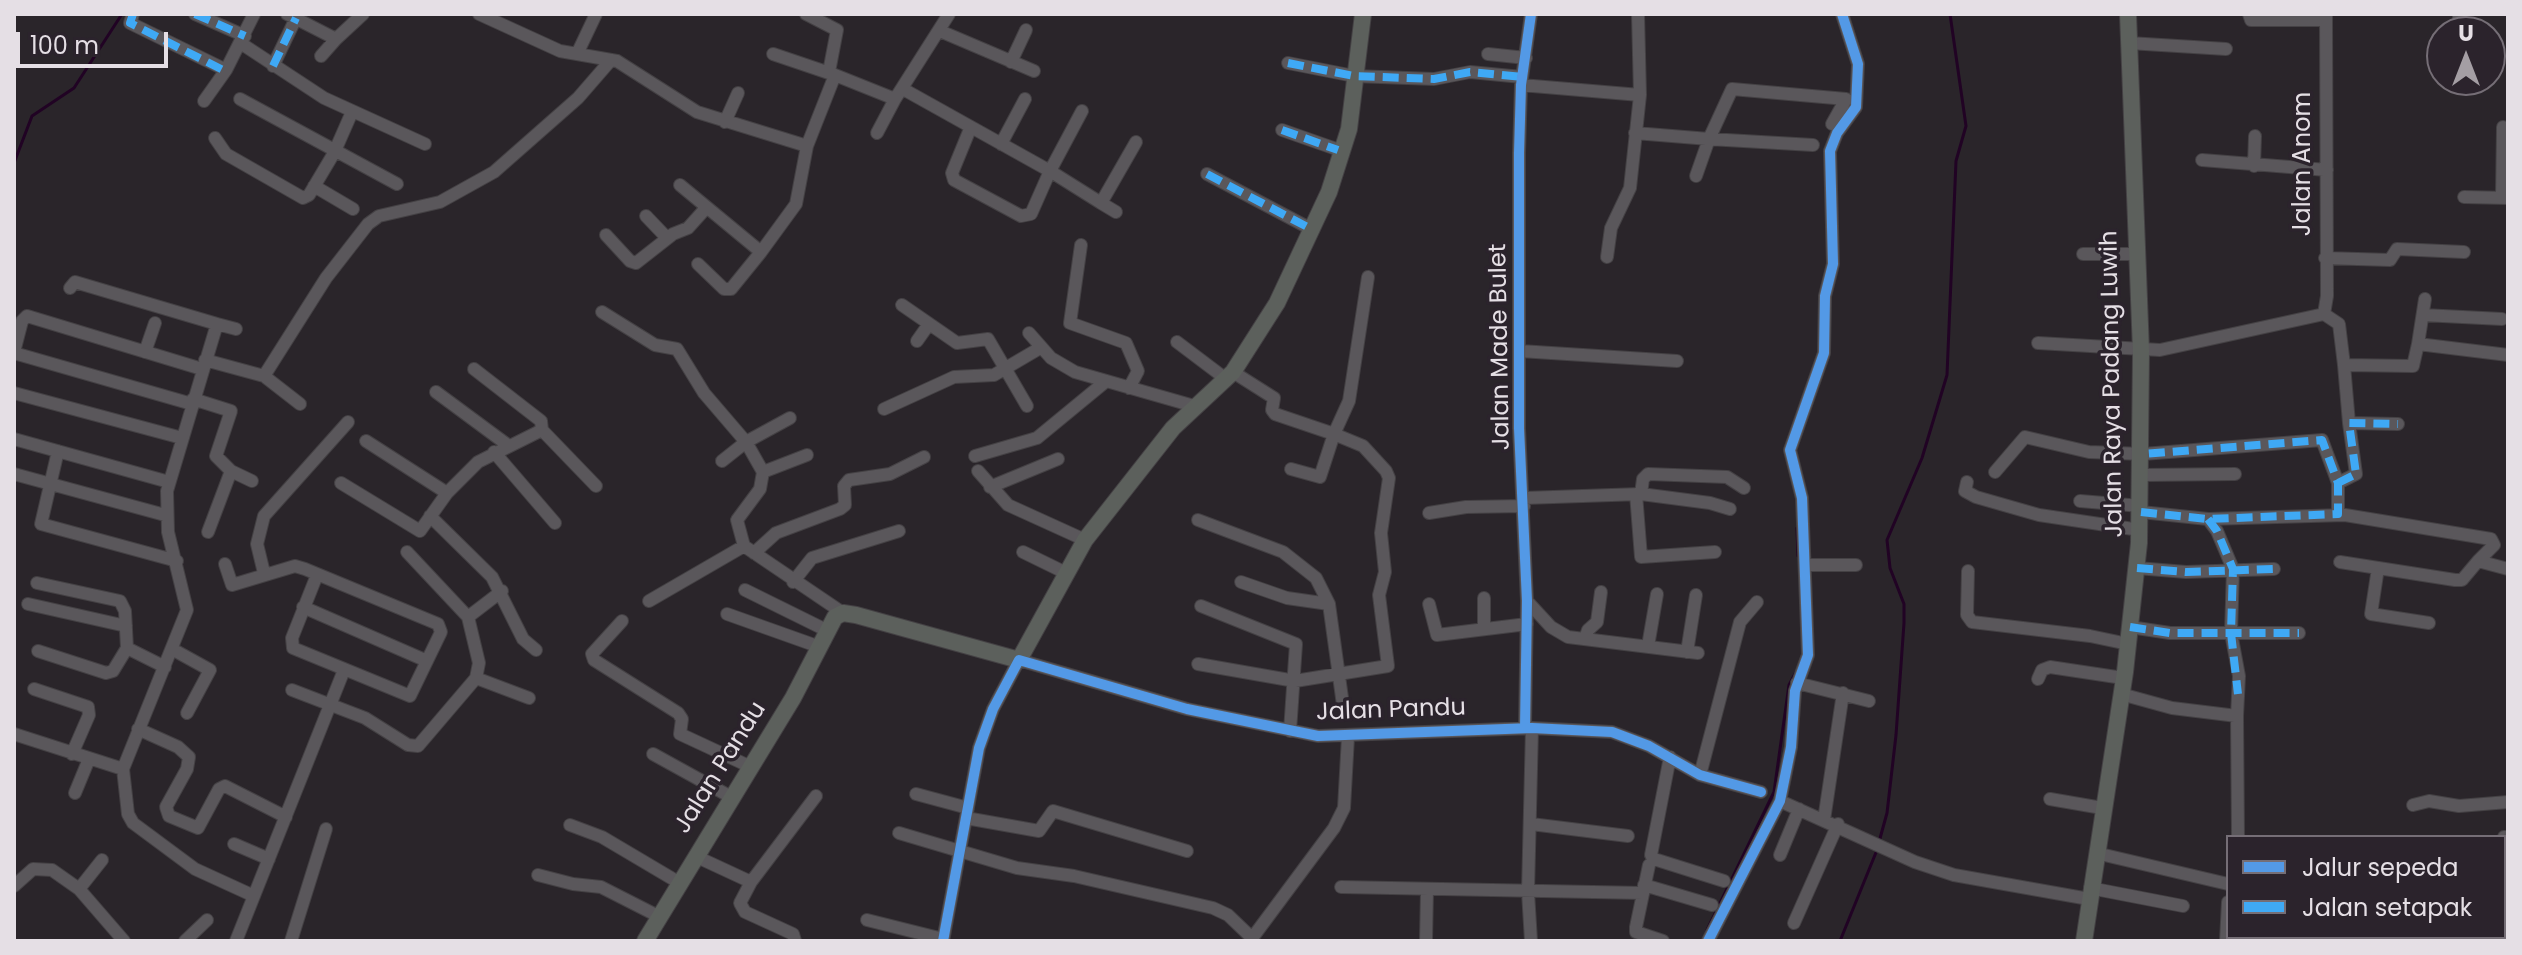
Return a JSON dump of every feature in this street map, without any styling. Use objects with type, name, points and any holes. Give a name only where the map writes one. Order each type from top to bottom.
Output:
[{"type":"main road","points":[[1020,659],[1085,540],[1127,483],[1194,406],[1230,375],[1277,303],[1313,230],[1349,129],[1363,14]]},
{"type":"main road","name":"Jalan Raya Padang Luwih","points":[[2084,941],[2129,636],[2141,509],[2141,351],[2128,14]]},
{"type":"main road","name":"Jalan Pandu","points":[[645,941],[678,882],[793,698],[817,646],[835,617],[843,613],[1020,659]]},
{"type":"street","points":[[133,14],[130,23],[226,70]]},
{"type":"street","points":[[195,14],[244,40],[273,66],[352,112],[425,144]]},
{"type":"street","points":[[204,101],[244,40],[254,14]]},
{"type":"street","points":[[321,56],[363,14]]},
{"type":"street","points":[[479,14],[560,51],[611,60],[686,107],[807,146]]},
{"type":"street","points":[[577,54],[596,14]]},
{"type":"street","points":[[698,264],[724,289],[731,289],[796,204],[807,146],[832,74],[837,30],[806,14]]},
{"type":"street","points":[[877,133],[949,14]]},
{"type":"street","name":"Jalan Made Bulet","points":[[1531,14],[1521,81],[1519,428],[1527,601],[1531,824],[1528,892],[1531,941]]},
{"type":"street","points":[[1607,257],[1611,228],[1630,188],[1640,95],[1638,14]]},
{"type":"street","points":[[1708,941],[1780,801],[1790,757],[1797,683],[1809,649],[1806,565],[1801,533],[1802,498],[1790,450],[1824,353],[1825,296],[1833,264],[1830,151],[1837,133],[1856,107],[1858,64],[1842,14]]},
{"type":"street","points":[[2249,14],[2251,20],[2326,17]]},
{"type":"street","points":[[273,66],[291,16],[336,39]]},
{"type":"street","name":"Jalan Anom","points":[[2324,314],[2327,296],[2326,17]]},
{"type":"street","points":[[1011,62],[1026,30]]},
{"type":"street","points":[[940,31],[1034,71]]},
{"type":"street","points":[[2129,43],[2226,49]]},
{"type":"street","points":[[773,54],[899,94],[1001,144],[1116,212]]},
{"type":"street","points":[[1488,54],[1526,58]]},
{"type":"street","points":[[264,376],[297,329],[326,278],[368,224],[379,216],[440,202],[494,172],[578,98],[611,60]]},
{"type":"street","points":[[1288,63],[1354,76],[1434,79],[1470,72],[1640,95]]},
{"type":"street","points":[[1696,176],[1732,89],[1846,99],[1832,124]]},
{"type":"street","points":[[725,122],[738,93]]},
{"type":"street","points":[[240,99],[334,153],[397,184]]},
{"type":"street","points":[[1001,144],[1025,99]]},
{"type":"street","points":[[970,129],[952,173],[954,180],[1021,216],[1033,213],[1050,171],[1082,111]]},
{"type":"street","points":[[215,138],[226,154],[298,197],[307,197],[334,153],[352,112]]},
{"type":"street","points":[[2464,197],[2505,198],[2503,127]]},
{"type":"street","points":[[1282,130],[1342,151]]},
{"type":"street","points":[[1635,133],[1813,145]]},
{"type":"street","points":[[2254,166],[2255,136]]},
{"type":"street","points":[[1101,203],[1136,142]]},
{"type":"street","points":[[2202,160],[2327,170]]},
{"type":"street","points":[[1207,174],[1313,230]]},
{"type":"street","points":[[680,185],[759,250]]},
{"type":"street","points":[[314,186],[353,209]]},
{"type":"street","points":[[606,235],[630,261],[636,263],[667,238],[688,228],[706,208]]},
{"type":"street","points":[[646,216],[667,238]]},
{"type":"street","points":[[1081,245],[1070,323],[1126,343],[1138,371],[1129,388]]},
{"type":"street","points":[[2325,258],[2390,260],[2397,249],[2464,252]]},
{"type":"street","points":[[2083,254],[2136,254]]},
{"type":"street","points":[[1291,469],[1313,478],[1320,477],[1349,401],[1368,277]]},
{"type":"street","points":[[70,288],[75,282],[236,329]]},
{"type":"street","points":[[2344,365],[2413,366],[2425,299]]},
{"type":"street","points":[[902,305],[961,344],[988,339],[1027,406]]},
{"type":"street","points":[[602,312],[655,345],[677,349],[704,393],[746,442],[763,472],[760,489],[739,514],[744,540],[793,582],[843,613]]},
{"type":"street","points":[[2038,343],[2141,351],[2227,337],[2324,314],[2339,324],[2356,474],[2338,483]]},
{"type":"street","points":[[2423,315],[2502,319]]},
{"type":"street","points":[[252,481],[231,471],[218,460],[216,451],[231,411],[14,352],[22,321],[27,316],[145,352],[264,376],[300,404]]},
{"type":"street","points":[[145,352],[155,323]]},
{"type":"street","points":[[217,324],[169,482],[165,515],[187,610],[123,769],[128,814],[133,823],[195,869],[254,896]]},
{"type":"street","points":[[917,341],[929,324]]},
{"type":"street","points":[[1029,333],[1040,348],[1062,365],[1105,382],[1194,406]]},
{"type":"street","points":[[1177,342],[1274,398],[1272,411],[1275,414],[1363,446],[1389,478],[1381,533],[1385,572],[1379,595],[1388,665],[1383,669],[1295,681],[1198,664]]},
{"type":"street","points":[[2418,344],[2508,355]]},
{"type":"street","points":[[884,409],[954,377],[988,376],[1040,348]]},
{"type":"street","points":[[1520,351],[1677,361]]},
{"type":"street","points":[[474,369],[541,421],[542,430],[596,486]]},
{"type":"street","points":[[975,456],[1037,438],[1105,382]]},
{"type":"street","points":[[436,392],[509,446]]},
{"type":"street","points":[[14,393],[182,438]]},
{"type":"street","points":[[722,461],[746,442],[790,418]]},
{"type":"street","points":[[264,573],[257,544],[264,516],[348,422]]},
{"type":"street","points":[[2349,423],[2398,424]]},
{"type":"street","points":[[341,483],[420,531],[447,493],[469,470],[494,452],[542,430]]},
{"type":"street","points":[[1995,472],[2025,437],[2089,452],[2143,454],[2322,440],[2338,483],[2338,514]]},
{"type":"street","points":[[14,439],[169,482]]},
{"type":"street","points":[[366,441],[447,493]]},
{"type":"street","points":[[58,451],[40,519],[44,525],[177,561]]},
{"type":"street","points":[[494,452],[555,523]]},
{"type":"street","points":[[763,472],[807,455]]},
{"type":"street","points":[[649,601],[744,540],[776,533],[840,509],[845,505],[844,486],[849,480],[890,474],[924,457]]},
{"type":"street","points":[[990,487],[1058,459]]},
{"type":"street","points":[[208,532],[231,471]]},
{"type":"street","points":[[978,471],[1008,505],[1085,540]]},
{"type":"street","points":[[14,474],[165,515]]},
{"type":"street","points":[[1715,552],[1641,557],[1638,494],[1643,479],[1648,474],[1727,477],[1744,488]]},
{"type":"street","points":[[2142,475],[2235,474]]},
{"type":"street","points":[[1967,482],[1965,491],[1976,497],[2039,515],[2140,530]]},
{"type":"street","points":[[1429,513],[1466,507],[1638,494],[1710,503],[1730,509]]},
{"type":"street","points":[[2080,501],[2208,519],[2338,514],[2491,539],[2494,545],[2462,580],[2340,562]]},
{"type":"street","points":[[430,516],[485,568],[502,591],[523,639],[536,650]]},
{"type":"street","points":[[2208,519],[2217,531],[2233,569],[2231,633],[2239,676],[2238,835]]},
{"type":"street","points":[[1198,520],[1283,552],[1316,578],[1329,604],[1343,705]]},
{"type":"street","points":[[793,582],[812,558],[899,531]]},
{"type":"street","points":[[292,690],[330,703],[383,727],[408,745],[418,746],[476,678],[479,663],[468,617],[407,552]]},
{"type":"street","points":[[1023,552],[1066,573]]},
{"type":"street","points":[[2478,561],[2508,569]]},
{"type":"street","points":[[225,564],[232,585],[290,566],[317,575],[438,624],[441,632],[410,696],[293,648],[292,638],[317,575]]},
{"type":"street","points":[[1806,565],[1856,565]]},
{"type":"street","points":[[2137,568],[2186,572],[2274,569]]},
{"type":"street","points":[[2378,568],[2371,614],[2429,623]]},
{"type":"street","points":[[1968,571],[1967,615],[1972,622],[2090,636],[2299,633]]},
{"type":"street","points":[[1241,582],[1287,598],[1329,604]]},
{"type":"street","points":[[37,583],[117,600],[124,605],[127,648],[113,671],[106,673],[38,651]]},
{"type":"street","points":[[745,590],[826,630]]},
{"type":"street","points":[[468,617],[502,591]]},
{"type":"street","points":[[1585,639],[1587,631],[1597,622],[1601,592]]},
{"type":"street","points":[[1648,646],[1657,594]]},
{"type":"street","points":[[1527,601],[1556,631],[1585,639],[1693,652],[1696,595]]},
{"type":"street","points":[[1484,598],[1484,629]]},
{"type":"street","points":[[1700,775],[1740,622],[1757,602]]},
{"type":"street","points":[[28,604],[126,626]]},
{"type":"street","points":[[1429,604],[1437,635],[1527,624]]},
{"type":"street","points":[[1201,606],[1294,641],[1298,649],[1290,731]]},
{"type":"street","points":[[303,607],[427,661]]},
{"type":"street","points":[[727,614],[817,646]]},
{"type":"street","points":[[622,621],[592,654],[594,660],[678,713],[682,719],[680,734],[751,767]]},
{"type":"street","points":[[127,648],[165,667]]},
{"type":"street","points":[[172,649],[210,670],[187,713]]},
{"type":"street","points":[[867,920],[943,940],[979,748],[993,709],[1020,659]]},
{"type":"street","name":"Jalan Pandu","points":[[1020,659],[1128,694],[1290,731],[1348,737],[1528,728],[1612,732],[1670,757],[1700,775],[1761,792]]},
{"type":"street","points":[[2038,679],[2042,670],[2050,667],[2122,686],[2172,708],[2237,716]]},
{"type":"street","points":[[236,941],[344,670]]},
{"type":"street","points":[[476,678],[529,698]]},
{"type":"street","points":[[1797,683],[1869,701]]},
{"type":"street","points":[[34,689],[88,707],[89,715],[72,754]]},
{"type":"street","points":[[1794,923],[1831,822],[1843,693]]},
{"type":"street","points":[[138,729],[178,747],[188,756],[187,769],[166,807],[169,816],[197,829],[219,789],[225,786],[286,817]]},
{"type":"street","points":[[14,734],[123,769]]},
{"type":"street","points":[[899,833],[1026,871],[1074,876],[1213,908],[1228,915],[1251,940],[1334,828],[1344,808],[1348,737]]},
{"type":"street","points":[[653,754],[731,797]]},
{"type":"street","points":[[1670,757],[1651,855],[1654,859],[1724,881]]},
{"type":"street","points":[[75,793],[89,759]]},
{"type":"street","points":[[916,794],[967,813],[1036,830],[1042,830],[1049,813],[1053,811],[1187,851]]},
{"type":"street","points":[[795,941],[793,934],[742,909],[741,900],[751,882],[816,796]]},
{"type":"street","points":[[2050,799],[2102,808]]},
{"type":"street","points":[[1780,801],[1893,852],[1954,875],[2183,906]]},
{"type":"street","points":[[2413,805],[2429,801],[2459,806],[2508,802]]},
{"type":"street","points":[[1780,855],[1799,809]]},
{"type":"street","points":[[1531,824],[1628,836]]},
{"type":"street","points":[[570,825],[602,837],[678,882]]},
{"type":"street","points":[[291,941],[326,829]]},
{"type":"street","points":[[234,844],[269,859]]},
{"type":"street","points":[[2096,853],[2226,884]]},
{"type":"street","points":[[695,856],[751,882]]},
{"type":"street","points":[[79,889],[102,860]]},
{"type":"street","points":[[1649,865],[1636,932],[1663,941]]},
{"type":"street","points":[[14,886],[27,873],[43,868],[52,870],[79,889],[124,941]]},
{"type":"street","points":[[538,875],[601,887],[658,916]]},
{"type":"street","points":[[1341,887],[1528,892],[1644,889],[1712,905]]},
{"type":"street","points":[[1426,941],[1427,890]]},
{"type":"street","points":[[185,941],[207,920]]},
{"type":"waterway","points":[[14,163],[32,116],[74,88],[122,14]]},
{"type":"waterway","points":[[1879,842],[1887,813],[1896,735],[1904,623],[1904,604],[1890,568],[1887,540],[1922,458],[1947,375],[1956,161],[1966,126],[1950,14]]},
{"type":"waterway","points":[[1797,528],[1798,556]]},
{"type":"waterway","points":[[1707,930],[1774,792],[1789,685],[1796,672]]},
{"type":"waterway","points":[[1840,941],[1877,850]]},
{"type":"marked path","points":[[133,14],[130,23],[223,70]]},
{"type":"marked path","points":[[195,14],[245,36]]},
{"type":"marked path","points":[[273,66],[296,18]]},
{"type":"marked path","points":[[1288,63],[1354,76],[1434,79],[1470,72],[1522,77]]},
{"type":"marked path","points":[[1282,130],[1338,150]]},
{"type":"marked path","points":[[1207,174],[1313,230]]},
{"type":"marked path","points":[[2338,483],[2356,474],[2349,423],[2398,424]]},
{"type":"marked path","points":[[2141,512],[2208,519],[2338,514],[2338,483],[2322,440],[2143,454]]},
{"type":"marked path","points":[[2208,519],[2217,531],[2233,569],[2231,633],[2238,694]]},
{"type":"marked path","points":[[2137,568],[2186,572],[2274,569]]},
{"type":"marked path","points":[[2130,627],[2170,633],[2299,633]]},
{"type":"cycle path","points":[[1525,728],[1527,601],[1519,428],[1519,153],[1521,85],[1531,14]]},
{"type":"cycle path","points":[[1708,941],[1780,801],[1791,747],[1795,691],[1808,655],[1802,498],[1790,450],[1824,353],[1825,296],[1833,264],[1830,151],[1837,133],[1856,107],[1858,64],[1842,14]]},
{"type":"cycle path","points":[[943,941],[979,748],[993,709],[1019,660],[1187,709],[1318,736],[1532,728],[1612,732],[1649,746],[1700,775],[1761,792]]}]
